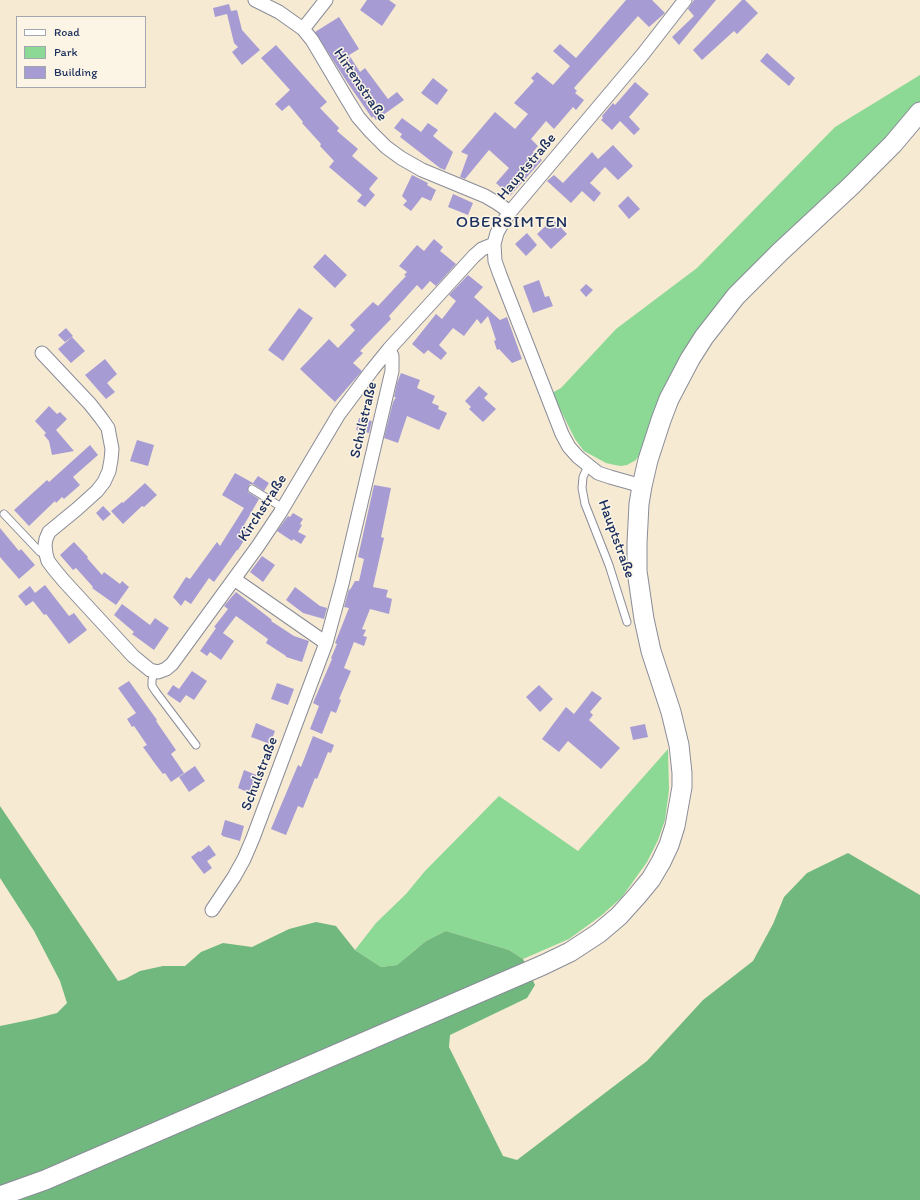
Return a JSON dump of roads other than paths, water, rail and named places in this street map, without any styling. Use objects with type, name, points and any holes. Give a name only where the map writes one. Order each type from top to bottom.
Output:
[{"type":"main road","points":[[0,1196],[45,1180],[570,952],[599,933],[619,916],[651,879],[669,845],[675,826],[682,787],[679,744],[671,712],[651,651],[640,591],[638,571],[637,543],[639,504],[653,444],[669,399],[690,359],[708,331],[736,296],[752,278],[852,185],[893,144],[920,112]]},
{"type":"street","name":"Hirtenstraße","points":[[255,0],[278,12],[303,29],[312,40],[358,117],[386,147],[422,170],[485,196],[510,212]]},
{"type":"street","points":[[303,29],[326,0]]},
{"type":"street","name":"Hauptstraße","points":[[642,486],[598,473],[578,458],[569,447],[562,434],[500,275],[495,261],[494,244],[500,228],[510,212],[643,54],[685,0]]},
{"type":"street","points":[[389,349],[474,256],[482,249],[494,244]]},
{"type":"street","name":"Kirchstraße","points":[[154,672],[166,669],[172,664],[234,579],[283,508],[339,414],[389,349]]},
{"type":"street","name":"Schulstraße","points":[[212,910],[234,877],[253,838],[326,643],[342,584],[392,371],[392,356],[389,349]]},
{"type":"street","points":[[42,353],[90,404],[101,418],[108,428],[112,449],[112,460],[104,482],[90,499],[49,532],[45,546],[48,561],[133,656],[144,666],[154,672]]},
{"type":"street","points":[[234,579],[326,643]]},
{"type":"lane","name":"Hauptstraße","points":[[588,466],[583,477],[582,488],[585,504],[609,565],[627,622]]},
{"type":"lane","points":[[252,489],[283,508]]},
{"type":"lane","points":[[4,514],[40,552],[46,554]]},
{"type":"lane","points":[[154,672],[152,686],[196,745]]},
{"type":"district","name":"OBERSIMTEN","points":[[512,223]]}]
